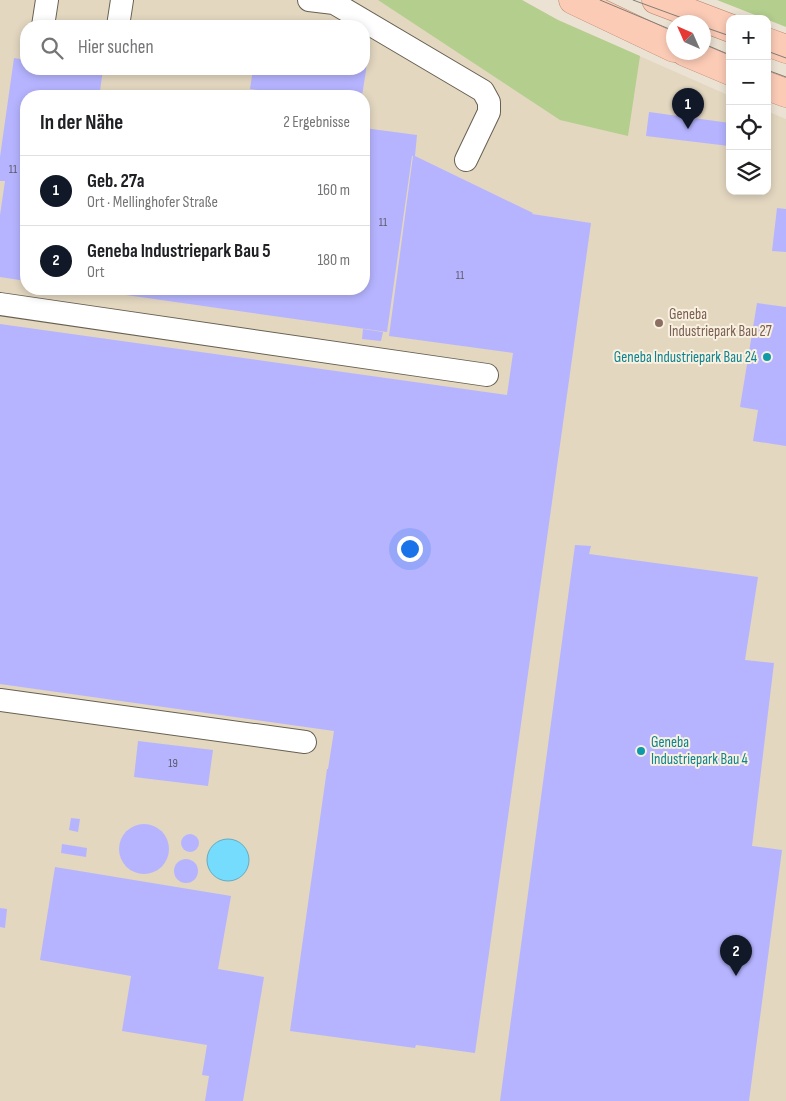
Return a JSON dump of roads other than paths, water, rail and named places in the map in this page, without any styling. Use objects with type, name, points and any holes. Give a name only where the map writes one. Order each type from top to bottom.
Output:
[{"type":"main road","points":[[572,0],[666,44]]},
{"type":"main road","points":[[656,0],[726,26]]},
{"type":"main road","points":[[771,43],[786,49]]},
{"type":"main road","points":[[704,60],[726,69]]},
{"type":"main road","points":[[771,87],[786,93]]},
{"type":"street","points":[[44,20],[47,0]]},
{"type":"street","points":[[119,20],[122,0]]},
{"type":"street","points":[[310,0],[334,3],[363,20]]},
{"type":"street","points":[[370,24],[483,91],[489,102],[489,112],[466,160]]},
{"type":"street","points":[[0,304],[487,375]]},
{"type":"street","points":[[0,700],[305,742]]},
{"type":"water","points":[[232,839],[240,842],[246,848],[249,860],[246,872],[240,878],[224,881],[216,878],[210,872],[207,856],[210,848],[216,842]]},
{"type":"tram line","points":[[600,0],[666,28]]},
{"type":"tram line","points":[[633,0],[674,15]]},
{"type":"tram line","points":[[711,29],[726,35]]},
{"type":"tram line","points":[[711,47],[726,53]]},
{"type":"tram line","points":[[771,52],[786,58]]},
{"type":"tram line","points":[[771,71],[786,77]]},
{"type":"place","name":"Geb. 27a","points":[[688,129]]},
{"type":"place","name":"Geneba Industriepark Bau 27","points":[[659,323]]},
{"type":"place","name":"Geneba Industriepark Bau 24","points":[[767,357]]},
{"type":"place","name":"Geneba Industriepark Bau 4","points":[[641,751]]},
{"type":"place","name":"Geneba Industriepark Bau 5","points":[[736,976]]}]
